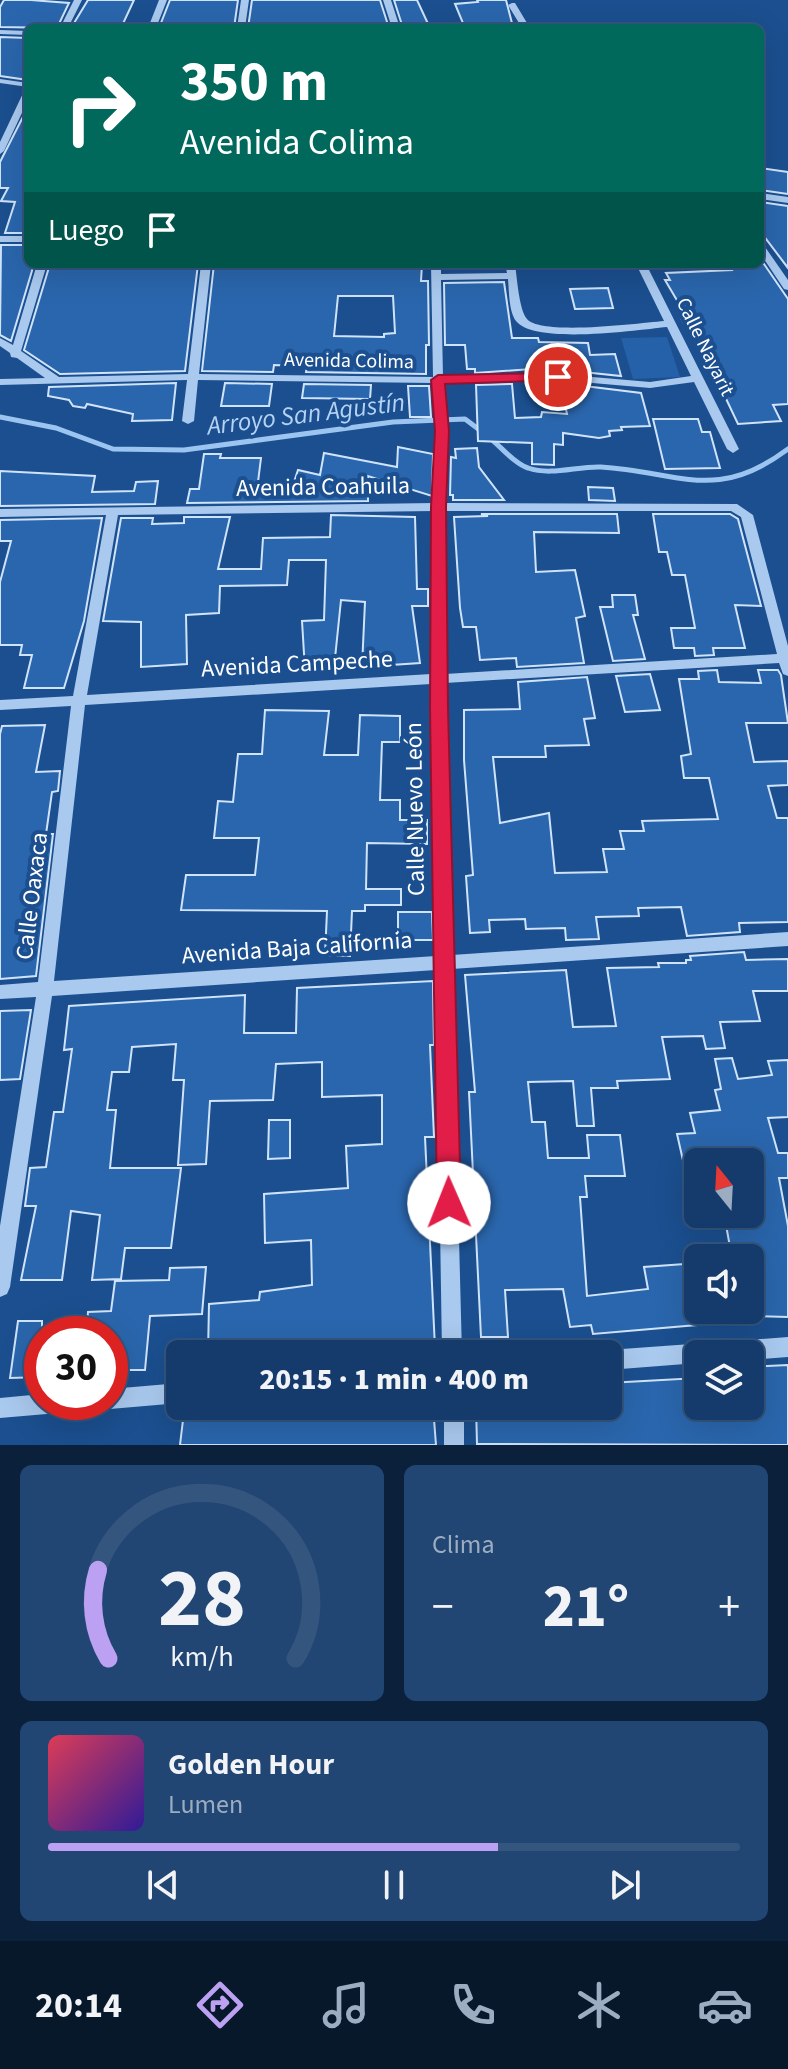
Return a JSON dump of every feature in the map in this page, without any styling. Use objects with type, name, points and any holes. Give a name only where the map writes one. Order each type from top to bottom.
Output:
[{"type":"street","points":[[66,24],[78,0]]},
{"type":"street","points":[[154,24],[163,0]]},
{"type":"street","points":[[242,24],[245,0]]},
{"type":"street","points":[[387,0],[395,24]]},
{"type":"street","points":[[512,5],[524,24]]},
{"type":"street","points":[[0,32],[24,33]]},
{"type":"street","points":[[0,81],[24,87]]},
{"type":"street","points":[[0,151],[24,97]]},
{"type":"street","points":[[764,197],[788,200]]},
{"type":"street","points":[[0,239],[24,239]]},
{"type":"street","points":[[764,252],[788,287]]},
{"type":"street","points":[[15,355],[41,268]]},
{"type":"street","points":[[188,421],[206,268]]},
{"type":"street","name":"Calle Nuevo León","points":[[436,268],[442,431],[438,678],[452,1340]]},
{"type":"street","name":"Calle Nayarit","points":[[643,268],[733,449]]},
{"type":"street","points":[[436,277],[511,270],[519,318],[537,330],[556,332],[671,324]]},
{"type":"street","points":[[0,341],[15,355],[59,383]]},
{"type":"street","name":"Avenida Colima","points":[[0,382],[59,383],[195,377],[438,380],[558,377],[650,385],[697,378]]},
{"type":"street","name":"Avenida Coahuila","points":[[0,513],[439,507],[733,507],[747,515],[787,662]]},
{"type":"street","name":"Calle Oaxaca","points":[[0,1287],[45,990],[79,699],[113,512]]},
{"type":"street","name":"Avenida Campeche","points":[[0,705],[438,678],[787,662]]},
{"type":"street","name":"Avenida Baja California","points":[[0,992],[788,939]]},
{"type":"street","points":[[622,1359],[788,1347]]},
{"type":"street","points":[[128,1397],[166,1394]]},
{"type":"street","points":[[0,1408],[24,1406]]},
{"type":"street","points":[[454,1420],[454,1445]]},
{"type":"shaded area","points":[[667,337],[680,377],[633,379],[621,338]]},
{"type":"building","points":[[4,0],[69,3],[59,24],[24,24],[24,27],[0,27],[0,7]]},
{"type":"building","points":[[88,0],[134,0],[123,24],[73,24]]},
{"type":"building","points":[[170,0],[238,0],[235,24],[161,24]]},
{"type":"building","points":[[252,0],[380,0],[388,24],[249,24]]},
{"type":"building","points":[[394,0],[417,0],[428,24],[402,24]]},
{"type":"building","points":[[506,0],[512,24],[463,24],[455,4]]},
{"type":"building","points":[[0,37],[24,38],[24,79],[0,76]]},
{"type":"building","points":[[24,115],[24,233],[5,233],[15,202],[1,201],[8,188],[0,188],[0,162]]},
{"type":"building","points":[[764,169],[788,172],[788,194],[764,191]]},
{"type":"building","points":[[764,203],[788,206],[788,268],[764,236]]},
{"type":"building","points":[[1,245],[24,245],[24,268],[33,268],[11,341],[0,335]]},
{"type":"building","points":[[764,264],[788,299],[788,404],[773,405],[781,421],[738,424],[710,365],[682,320],[688,319],[665,280],[670,280],[666,273],[764,268]]},
{"type":"building","points":[[49,268],[198,268],[185,371],[60,374],[24,350]]},
{"type":"building","points":[[214,268],[422,268],[421,281],[428,281],[426,374],[306,372],[307,366],[274,365],[273,372],[202,371]],"holes":[[[338,296],[393,296],[395,333],[384,334],[384,337],[334,336]]]},
{"type":"building","points":[[504,282],[512,338],[588,343],[590,355],[615,354],[621,376],[545,368],[475,373],[475,369],[467,369],[465,345],[445,345],[444,283]]},
{"type":"building","points":[[608,288],[613,308],[575,309],[570,289]]},
{"type":"building","points":[[176,383],[172,420],[132,421],[133,414],[87,404],[85,408],[73,406],[69,400],[48,396],[49,387]]},
{"type":"building","points":[[225,383],[272,384],[269,406],[221,406]]},
{"type":"building","points":[[560,383],[641,393],[650,426],[621,427],[622,430],[609,431],[610,436],[599,438],[563,433],[563,445],[554,444],[554,465],[532,464],[532,443],[478,441],[476,385],[512,384],[515,418],[541,417],[542,412],[567,414]]},
{"type":"building","points":[[304,384],[371,385],[370,399],[302,398]]},
{"type":"building","points":[[408,386],[429,386],[431,417],[410,417]]},
{"type":"building","points":[[653,419],[698,419],[702,432],[710,432],[720,468],[665,469]]},
{"type":"building","points":[[398,447],[433,454],[432,496],[368,476],[368,501],[187,503],[190,489],[199,489],[204,454],[221,454],[220,458],[261,458],[258,482],[294,482],[298,470],[320,475],[324,453],[397,467]]},
{"type":"building","points":[[477,448],[479,467],[504,500],[453,500],[453,495],[450,495],[451,457],[456,458],[455,449]]},
{"type":"building","points":[[0,471],[95,476],[92,492],[134,491],[136,482],[158,481],[155,504],[0,506]]},
{"type":"building","points":[[588,487],[613,488],[615,501],[589,500]]},
{"type":"building","points":[[481,514],[617,514],[619,533],[534,532],[536,572],[575,570],[585,616],[576,618],[584,663],[517,667],[516,658],[480,660],[476,627],[463,627],[454,517],[488,516]]},
{"type":"building","points":[[653,514],[730,514],[738,519],[761,606],[735,605],[745,648],[713,648],[714,655],[695,656],[694,648],[674,648],[671,628],[695,628],[685,575],[672,575],[667,552],[659,552]]},
{"type":"building","points":[[331,515],[415,517],[417,589],[428,589],[428,606],[412,606],[420,663],[362,667],[365,602],[341,600],[334,668],[305,670],[302,621],[324,620],[326,560],[289,560],[287,585],[220,586],[219,613],[186,615],[187,664],[141,667],[141,622],[103,621],[121,518],[153,518],[152,524],[184,523],[184,517],[230,517],[218,569],[261,569],[263,538],[330,537]]},
{"type":"building","points":[[102,518],[84,621],[64,688],[24,688],[32,655],[20,655],[22,645],[0,645],[0,582],[11,541],[0,541],[0,520]]},
{"type":"building","points":[[612,595],[635,595],[638,615],[633,615],[645,659],[613,661],[600,607],[613,607]]},
{"type":"building","points":[[717,670],[719,682],[761,683],[758,670],[778,670],[781,675],[788,723],[746,723],[754,762],[788,761],[788,785],[768,786],[777,818],[788,818],[788,922],[739,923],[740,932],[687,936],[681,907],[638,908],[639,916],[596,917],[599,939],[566,940],[565,928],[526,929],[525,919],[489,920],[490,932],[470,933],[466,876],[473,875],[464,760],[464,710],[520,709],[518,682],[587,677],[595,718],[584,719],[589,745],[545,746],[546,757],[493,757],[500,823],[549,813],[555,873],[607,872],[603,849],[624,849],[620,831],[644,831],[642,821],[718,819],[709,778],[684,778],[681,756],[691,754],[679,679],[699,679],[698,671]]},
{"type":"building","points":[[650,674],[660,710],[625,712],[616,676]]},
{"type":"building","points":[[265,710],[329,711],[324,755],[358,755],[360,715],[400,716],[400,742],[382,742],[380,800],[400,800],[400,820],[427,820],[427,844],[367,843],[366,889],[401,889],[401,905],[365,905],[365,911],[352,911],[350,956],[325,955],[327,911],[181,910],[186,875],[255,875],[259,838],[214,838],[218,801],[233,802],[238,754],[262,754]]},
{"type":"building","points":[[45,725],[36,772],[60,771],[58,791],[52,792],[46,834],[53,834],[36,976],[0,979],[0,734],[2,726]]},
{"type":"building","points":[[398,912],[432,912],[433,940],[398,940]]},
{"type":"building","points":[[744,952],[746,960],[788,959],[788,991],[753,991],[760,1021],[720,1022],[725,1048],[706,1049],[703,1036],[662,1037],[670,1079],[617,1081],[618,1088],[591,1088],[594,1126],[577,1126],[573,1081],[528,1082],[532,1122],[545,1122],[548,1158],[589,1158],[587,1135],[620,1135],[625,1176],[585,1176],[587,1197],[580,1197],[587,1296],[648,1289],[644,1267],[684,1264],[684,1324],[697,1325],[593,1334],[591,1325],[570,1327],[563,1289],[505,1290],[508,1337],[481,1337],[469,1092],[475,1092],[465,975],[566,970],[573,1027],[616,1026],[607,968],[659,967],[658,963],[686,963],[686,960],[691,960],[690,956]]},
{"type":"building","points":[[433,981],[434,1045],[430,1045],[434,1137],[425,1137],[435,1340],[208,1340],[209,1304],[259,1300],[260,1292],[312,1285],[311,1240],[265,1243],[264,1194],[348,1188],[346,1146],[382,1144],[382,1095],[322,1097],[322,1062],[276,1064],[273,1100],[210,1101],[206,1164],[178,1165],[184,1080],[173,1080],[176,1044],[132,1047],[129,1072],[112,1072],[107,1110],[116,1110],[110,1168],[181,1168],[171,1248],[125,1248],[121,1279],[92,1280],[100,1215],[71,1211],[62,1280],[21,1280],[36,1206],[25,1206],[30,1168],[46,1167],[54,1112],[63,1112],[72,1049],[64,1050],[69,1006],[245,995],[244,1033],[296,1033],[297,988]]},
{"type":"building","points":[[31,1010],[20,1079],[0,1080],[0,1011]]},
{"type":"building","points":[[732,1058],[738,1079],[772,1075],[768,1061],[788,1060],[788,1117],[768,1118],[778,1153],[788,1153],[788,1178],[779,1178],[788,1226],[788,1317],[764,1316],[764,1244],[729,1244],[727,1228],[764,1228],[764,1148],[684,1148],[684,1165],[677,1134],[695,1133],[690,1113],[720,1110],[715,1090],[721,1089],[715,1059]]},
{"type":"building","points":[[269,1120],[290,1120],[290,1158],[268,1159]]},
{"type":"building","points":[[206,1267],[202,1314],[150,1316],[145,1370],[128,1370],[128,1316],[88,1316],[88,1312],[111,1311],[115,1281],[169,1280],[170,1268]]},
{"type":"building","points":[[18,1321],[24,1321],[24,1378],[10,1378]]},
{"type":"building","points":[[788,1365],[788,1445],[477,1444],[476,1420],[622,1420],[622,1382],[684,1379],[684,1420],[764,1420],[764,1366]]},
{"type":"building","points":[[183,1420],[434,1420],[436,1445],[180,1445]]},
{"type":"waterway","name":"Arroyo San Agustín","points":[[0,417],[56,428],[113,449],[184,450],[393,422],[465,419],[481,431]]},
{"type":"waterway","name":"Arroyo San Agustín","points":[[490,438],[518,463],[537,470],[601,467],[697,480],[718,480],[740,475],[788,449]]},
{"type":"route","points":[[449,1203],[439,708],[442,431],[438,380],[558,377]]}]
